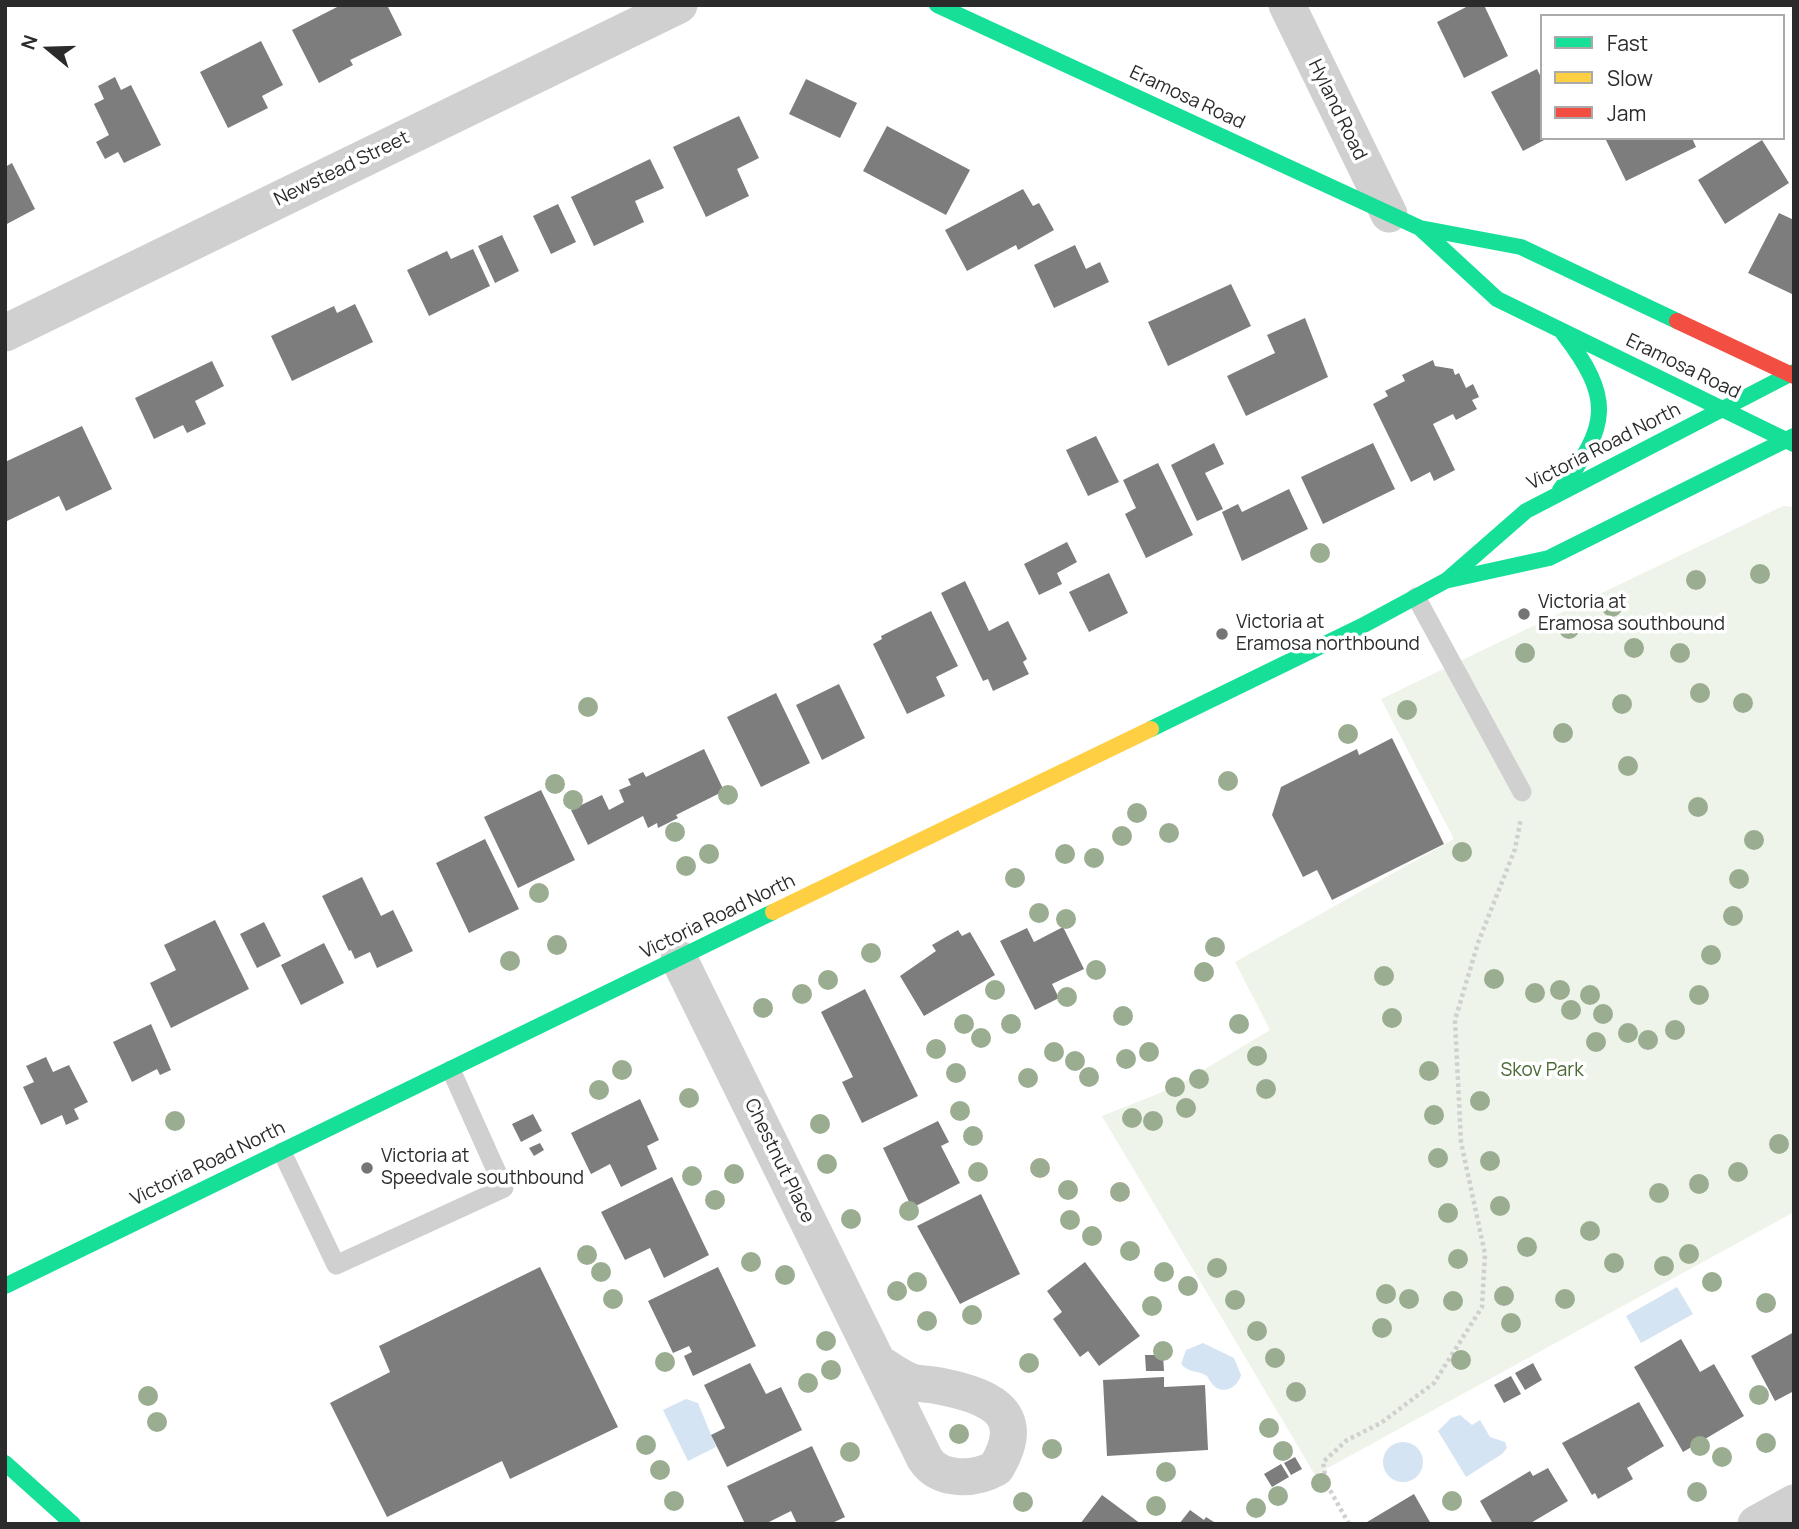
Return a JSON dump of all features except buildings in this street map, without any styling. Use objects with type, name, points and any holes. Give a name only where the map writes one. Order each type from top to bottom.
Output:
[{"type":"main road","name":"Eramosa Road","points":[[937,5],[1404,221],[1521,247],[1792,374]]},
{"type":"main road","name":"Eramosa Road","points":[[1404,221],[1497,299],[1791,440]]},
{"type":"main road","points":[[1556,496],[1586,457],[1598,425],[1598,401],[1590,371],[1562,332]]},
{"type":"main road","name":"Victoria Road North","points":[[5,1286],[679,960],[1416,597],[1447,580],[1526,511],[1792,374]]},
{"type":"main road","name":"Victoria Road North","points":[[1447,580],[1549,558],[1791,440]]},
{"type":"main road","points":[[5,1463],[73,1524]]},
{"type":"street","name":"Newstead Street","points":[[5,333],[679,5]]},
{"type":"street","name":"Hyland Road","points":[[1287,5],[1404,221]]},
{"type":"street","name":"Chestnut Place","points":[[679,960],[879,1363]]},
{"type":"street","points":[[1756,1524],[1794,1503]]},
{"type":"lane","points":[[1416,597],[1522,792]]},
{"type":"lane","points":[[282,1152],[336,1265],[504,1188],[451,1070]]},
{"type":"path","points":[[1349,1524],[1326,1483],[1323,1462],[1347,1440],[1381,1423],[1414,1401],[1434,1383],[1482,1307],[1485,1254],[1461,1142],[1455,1020],[1478,943],[1515,849],[1520,828],[1522,792]]},
{"type":"green space","name":"Skov Park","points":[[1783,506],[1794,507],[1794,1212],[1315,1475],[1102,1116],[1175,1087],[1270,1030],[1235,962],[1454,839],[1381,699]]},
{"type":"water","points":[[1677,1287],[1693,1314],[1641,1343],[1626,1316]]},
{"type":"water","points":[[1203,1343],[1234,1358],[1241,1375],[1234,1386],[1226,1390],[1218,1389],[1207,1376],[1181,1364],[1186,1350]]},
{"type":"water","points":[[686,1399],[698,1403],[716,1447],[688,1461],[663,1410]]},
{"type":"water","points":[[1460,1415],[1472,1425],[1480,1420],[1490,1437],[1505,1442],[1507,1448],[1466,1477],[1438,1431],[1451,1418]]},
{"type":"water","points":[[1403,1442],[1411,1443],[1417,1448],[1422,1454],[1422,1470],[1417,1476],[1411,1481],[1403,1482],[1395,1481],[1389,1476],[1384,1470],[1383,1462],[1384,1454],[1389,1448],[1395,1443]]},
{"type":"traffic: fast","points":[[937,5],[1420,228],[1521,247],[1677,321]]},
{"type":"traffic: fast","points":[[1420,228],[1497,299],[1794,444]]},
{"type":"traffic: fast","points":[[1560,490],[1589,447],[1599,411],[1591,376],[1563,333]]},
{"type":"traffic: fast","points":[[1151,729],[1362,626],[1447,580],[1526,511],[1794,372]]},
{"type":"traffic: fast","points":[[1449,580],[1549,558],[1794,436]]},
{"type":"traffic: fast","points":[[5,1286],[773,912]]},
{"type":"traffic: fast","points":[[5,1463],[73,1524]]},
{"type":"traffic: slow","points":[[773,912],[1151,729]]},
{"type":"traffic: jam","points":[[1677,321],[1794,376]]},
{"type":"place","name":"Victoria at Eramosa southbound","points":[[1524,614]]},
{"type":"place","name":"Victoria at Eramosa northbound","points":[[1222,634]]},
{"type":"place","name":"Victoria at Speedvale southbound","points":[[367,1168]]}]
